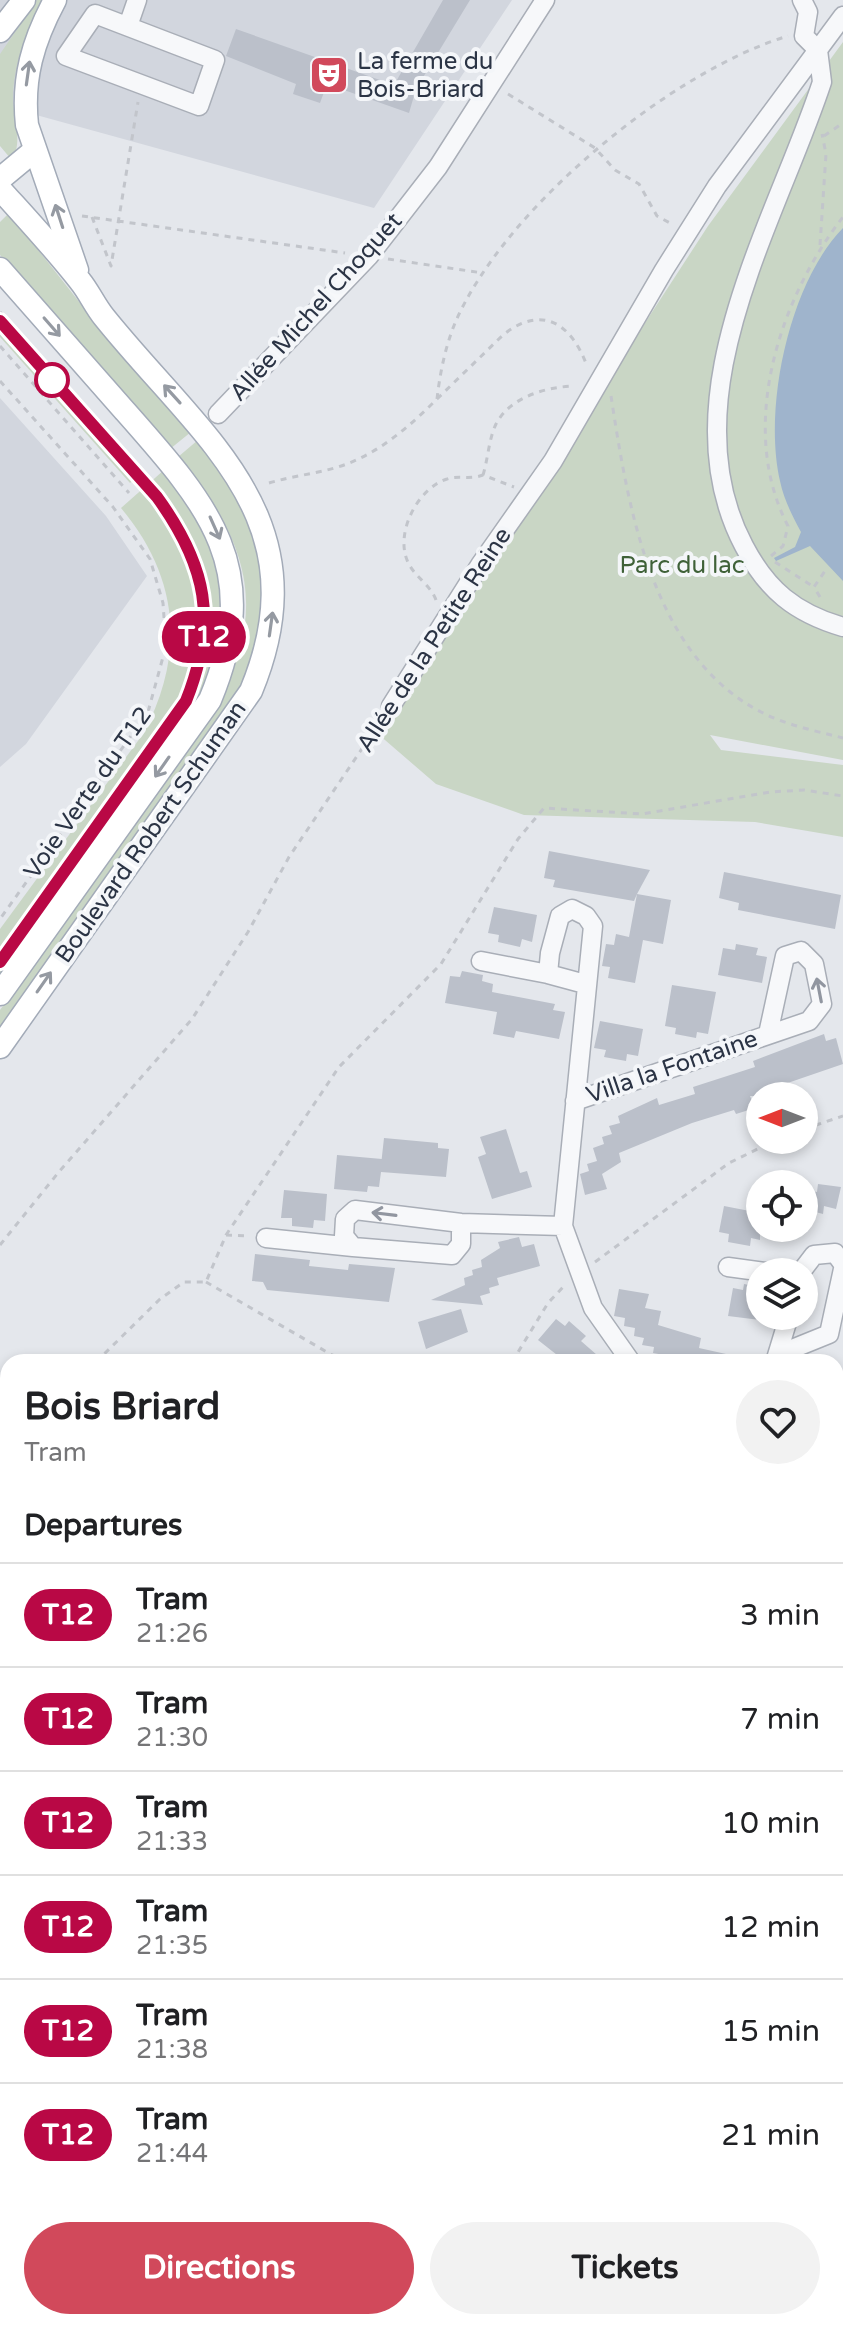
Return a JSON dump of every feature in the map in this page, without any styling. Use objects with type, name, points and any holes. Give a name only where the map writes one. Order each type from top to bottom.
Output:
[{"type":"main road","points":[[0,31],[24,0]]},
{"type":"main road","name":"Boulevard Robert Schuman","points":[[55,0],[39,31],[28,66],[25,100],[35,150],[81,282]]},
{"type":"main road","points":[[0,179],[35,150]]},
{"type":"main road","name":"Boulevard Robert Schuman","points":[[0,189],[81,282],[102,315],[202,428],[250,499],[270,559],[272,622],[265,658],[251,691],[0,1047]]},
{"type":"main road","points":[[0,269],[167,459],[205,507],[217,531],[232,588],[231,633],[223,668],[210,700],[0,994]]},
{"type":"street","points":[[128,26],[137,0]]},
{"type":"street","name":"Allée Michel Choquet","points":[[218,414],[369,256],[438,167],[545,0]]},
{"type":"street","points":[[802,0],[808,12],[804,36],[818,50],[822,82],[730,332],[718,410],[720,478],[736,532],[764,582],[788,604],[843,627]]},
{"type":"street","points":[[95,14],[128,26],[215,60],[199,106],[66,56],[95,14]]},
{"type":"street","name":"Allée de la Petite Reine","points":[[391,706],[530,496],[717,186],[843,16]]},
{"type":"street","points":[[548,974],[560,916],[572,909],[586,916],[593,926],[563,1226],[578,1274],[610,1336],[625,1354]]},
{"type":"street","points":[[481,961],[585,984]]},
{"type":"street","name":"Villa la Fontaine","points":[[575,1101],[768,1034]]},
{"type":"street","points":[[353,1247],[344,1236],[344,1228],[345,1219],[355,1210],[461,1223],[563,1226]]},
{"type":"street","points":[[266,1238],[452,1255],[461,1244],[461,1223]]},
{"type":"street","points":[[781,1354],[829,1334],[843,1266],[835,1253],[811,1258]]},
{"type":"street","points":[[728,1267],[746,1269]]},
{"type":"street","points":[[778,1354],[785,1330]]},
{"type":"path","points":[[437,399],[440,368],[456,322],[483,273],[535,210],[595,148],[671,94],[737,55],[787,36],[804,36]]},
{"type":"path","points":[[492,84],[595,148],[615,170],[639,184],[657,216],[689,231]]},
{"type":"path","points":[[92,217],[111,266],[135,111],[144,85]]},
{"type":"path","points":[[806,122],[824,136],[826,154],[820,247]]},
{"type":"path","points":[[824,136],[843,123]]},
{"type":"path","points":[[82,216],[483,273]]},
{"type":"path","points":[[814,587],[774,562],[770,555],[783,546],[788,526],[775,501],[766,432],[782,331],[798,284],[843,217]]},
{"type":"path","points":[[0,312],[147,477]]},
{"type":"path","points":[[269,483],[339,467],[377,449],[411,425],[514,326],[534,320],[560,326],[578,341],[598,382],[645,559],[691,650],[727,689],[761,712],[843,738]]},
{"type":"path","points":[[0,346],[129,493]]},
{"type":"path","name":"Voie Verte du T12","points":[[0,381],[113,507],[150,559],[163,603],[166,646],[148,712],[0,919]]},
{"type":"path","points":[[483,475],[496,423],[522,399],[544,388],[598,382]]},
{"type":"path","points":[[450,613],[438,605],[434,594],[408,563],[406,525],[430,487],[449,478],[472,479],[483,475],[530,496]]},
{"type":"path","points":[[824,600],[815,593],[814,587],[827,568]]},
{"type":"path","name":"Allée de la Petite Reine","points":[[0,1245],[58,1173],[192,1019],[248,932],[289,857],[391,706]]},
{"type":"path","points":[[206,1282],[226,1235],[339,1067],[441,964],[518,839],[544,808],[642,814],[770,792],[804,790],[843,796]]},
{"type":"path","points":[[818,1124],[843,1116]]},
{"type":"path","points":[[517,1354],[548,1303],[578,1274],[729,1163],[747,1154]]},
{"type":"path","points":[[226,1235],[266,1238]]},
{"type":"path","points":[[104,1354],[160,1299],[184,1282],[206,1282],[330,1354]]},
{"type":"shaded area","points":[[0,0],[512,0],[374,208],[0,105]]},
{"type":"shaded area","points":[[0,398],[106,516],[147,576],[26,744],[0,767]]},
{"type":"green space","points":[[37,0],[44,0],[27,35],[16,71],[13,97],[17,147],[11,159],[0,146],[0,54]]},
{"type":"green space","name":"Parc du lac","points":[[843,42],[843,760],[710,735],[721,750],[843,765],[843,837],[755,822],[524,815],[436,784],[378,734],[708,226]]},
{"type":"green space","points":[[9,213],[103,332],[191,432],[170,449],[0,255],[0,222]]},
{"type":"green space","points":[[0,319],[139,475],[130,483],[0,337]]},
{"type":"green space","points":[[198,440],[239,500],[257,545],[262,569],[262,617],[244,683],[0,1028],[0,1010],[203,726],[226,684],[241,643],[246,601],[238,557],[216,509],[178,457]]},
{"type":"green space","points":[[164,470],[201,521],[218,567],[223,616],[216,661],[195,707],[0,981],[0,929],[143,734],[157,704],[166,675],[170,646],[170,617],[165,589],[155,561],[121,508]]},
{"type":"water","points":[[843,228],[843,581],[810,546],[776,561],[774,558],[795,547],[801,532],[784,495],[776,451],[778,383],[785,348],[808,280]]},
{"type":"building","points":[[443,0],[470,0],[416,89],[409,113],[327,84],[320,103],[293,94],[296,84],[226,56],[236,29],[394,85]]},
{"type":"building","points":[[549,851],[650,870],[634,901],[553,887],[555,880],[544,878]]},
{"type":"building","points":[[724,872],[841,895],[835,929],[738,910],[739,903],[719,898]]},
{"type":"building","points":[[637,894],[671,900],[663,944],[643,940],[635,983],[608,978],[610,967],[602,966],[606,944],[614,945],[616,934],[629,937]]},
{"type":"building","points":[[494,907],[537,915],[532,942],[522,939],[520,947],[498,942],[499,935],[488,933]]},
{"type":"building","points":[[736,944],[758,948],[756,955],[767,957],[762,983],[718,975],[723,948],[735,950]]},
{"type":"building","points":[[462,971],[483,975],[482,981],[493,984],[492,992],[555,1004],[553,1010],[565,1012],[559,1039],[516,1031],[514,1038],[493,1034],[497,1012],[445,1003],[450,976],[460,977]]},
{"type":"building","points":[[672,985],[716,992],[708,1034],[697,1032],[696,1038],[675,1034],[676,1028],[665,1026]]},
{"type":"building","points":[[600,1021],[643,1029],[638,1056],[627,1054],[626,1061],[604,1057],[606,1050],[594,1048]]},
{"type":"building","points":[[824,1034],[826,1041],[836,1038],[843,1064],[790,1082],[746,1082],[746,1111],[736,1114],[734,1110],[692,1123],[619,1153],[621,1162],[602,1174],[607,1189],[585,1195],[580,1174],[589,1171],[587,1164],[597,1161],[593,1148],[604,1144],[602,1137],[612,1134],[609,1126],[620,1123],[618,1116],[657,1098],[659,1105],[695,1094],[693,1087],[755,1067],[753,1061]]},
{"type":"building","points":[[506,1129],[520,1173],[527,1171],[532,1187],[492,1199],[478,1157],[486,1154],[480,1137]]},
{"type":"building","points":[[384,1138],[438,1143],[438,1148],[449,1149],[446,1177],[381,1172],[379,1187],[368,1186],[367,1192],[334,1189],[337,1155],[382,1159]]},
{"type":"building","points":[[818,1184],[841,1187],[836,1209],[824,1206],[823,1214],[818,1213]]},
{"type":"building","points":[[284,1190],[327,1194],[325,1221],[314,1220],[313,1228],[292,1226],[292,1218],[281,1218]]},
{"type":"building","points":[[724,1206],[746,1210],[746,1242],[750,1242],[750,1246],[728,1242],[729,1234],[719,1232]]},
{"type":"building","points":[[519,1237],[522,1247],[534,1244],[540,1266],[497,1278],[499,1285],[489,1288],[490,1293],[480,1296],[483,1305],[431,1300],[465,1285],[464,1278],[473,1275],[472,1270],[482,1267],[481,1260],[500,1248],[498,1242]]},
{"type":"building","points":[[255,1254],[310,1260],[309,1266],[348,1270],[349,1264],[395,1268],[389,1302],[267,1290],[263,1282],[252,1281]]},
{"type":"building","points":[[746,1284],[746,1318],[728,1316],[733,1288],[743,1290]]},
{"type":"building","points":[[619,1289],[649,1294],[645,1308],[661,1311],[658,1325],[701,1338],[699,1348],[726,1354],[653,1353],[654,1347],[642,1345],[644,1338],[634,1336],[635,1328],[624,1326],[625,1318],[614,1316]]},
{"type":"building","points":[[461,1309],[468,1332],[426,1349],[418,1322]]},
{"type":"building","points":[[556,1319],[565,1326],[569,1321],[586,1336],[581,1341],[596,1354],[556,1354],[538,1340]]},
{"type":"tram line","points":[[0,321],[157,497],[174,522],[197,570],[204,619],[202,645],[186,701],[0,962]]},
{"type":"tram line","name":"T12","points":[[0,321],[157,497],[180,529],[195,559],[204,598],[205,629],[201,663],[186,701],[0,962]]},
{"type":"place","name":"La ferme du Bois-Briard","points":[[329,75]]}]
